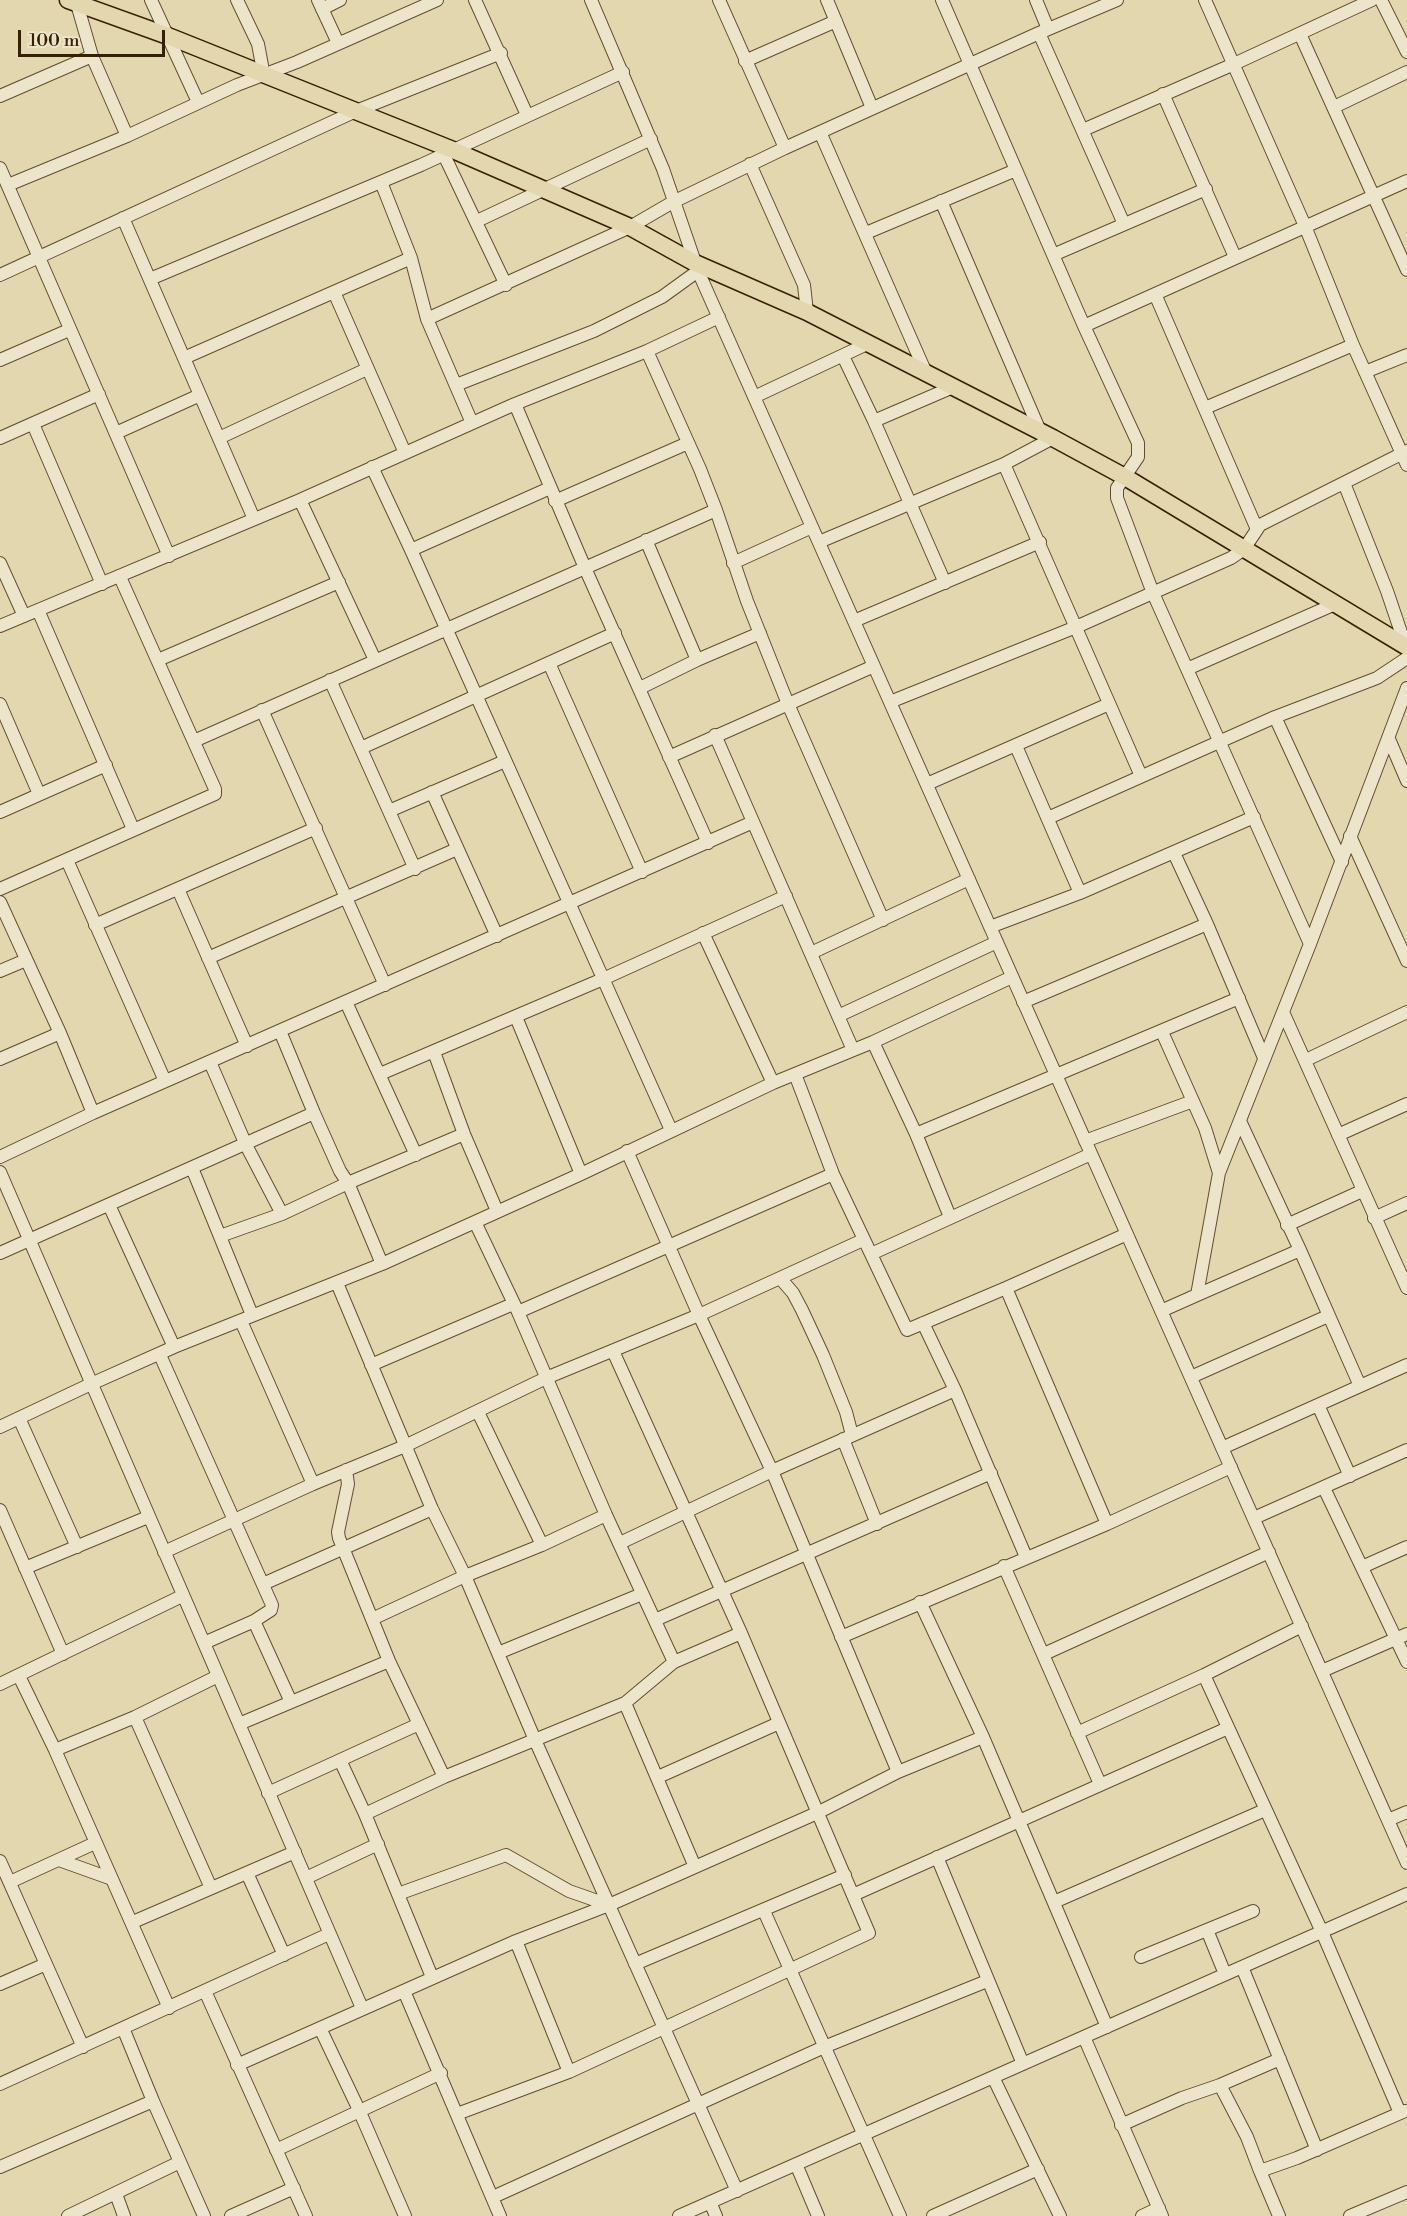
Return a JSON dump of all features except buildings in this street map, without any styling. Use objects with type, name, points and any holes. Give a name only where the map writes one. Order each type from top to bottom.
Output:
[{"type":"main road","points":[[72,2],[168,36],[545,190],[630,227],[696,267],[807,312],[1125,477],[1407,647]]},
{"type":"street","points":[[151,0],[198,102]]},
{"type":"street","points":[[237,0],[258,44],[264,76]]},
{"type":"street","points":[[338,43],[320,4],[340,0]]},
{"type":"street","points":[[8,185],[127,136],[198,102],[264,76],[437,0]]},
{"type":"street","points":[[476,0],[527,115]]},
{"type":"street","points":[[591,0],[666,176],[696,267],[1407,1863]]},
{"type":"street","points":[[719,0],[785,148]]},
{"type":"street","points":[[827,0],[872,108]]},
{"type":"street","points":[[942,0],[1084,326],[1138,443],[1138,457],[1117,488],[1117,498],[1153,593],[1310,944]]},
{"type":"street","points":[[1036,0],[1044,31],[1083,130],[1124,224]]},
{"type":"street","points":[[427,319],[630,227],[750,164],[1117,0]]},
{"type":"street","points":[[890,702],[1076,627],[1202,572],[1244,549],[1256,527],[1344,483],[1405,457],[1353,345],[1305,226],[1205,0]]},
{"type":"street","points":[[1083,130],[1372,0]]},
{"type":"street","points":[[1381,0],[1407,52]]},
{"type":"street","points":[[72,2],[92,56],[127,136]]},
{"type":"street","points":[[745,61],[836,21]]},
{"type":"street","points":[[1300,34],[1407,270]]},
{"type":"street","points":[[0,275],[356,111],[501,54]]},
{"type":"street","points":[[0,96],[92,56]]},
{"type":"street","points":[[150,279],[381,182],[623,72]]},
{"type":"street","points":[[1334,107],[1407,72]]},
{"type":"street","points":[[1163,94],[1235,257]]},
{"type":"street","points":[[820,132],[926,373]]},
{"type":"street","points":[[477,221],[651,139]]},
{"type":"street","points":[[449,152],[506,285]]},
{"type":"street","points":[[750,164],[804,285],[807,312]]},
{"type":"street","points":[[0,168],[169,556]]},
{"type":"street","points":[[866,233],[1016,170]]},
{"type":"street","points":[[1084,326],[1407,181]]},
{"type":"street","points":[[381,182],[411,258],[427,319],[472,423]]},
{"type":"street","points":[[1053,255],[1206,189]]},
{"type":"street","points":[[819,542],[1004,464],[1047,435],[941,201]]},
{"type":"street","points":[[123,218],[254,519]]},
{"type":"street","points":[[184,358],[411,258]]},
{"type":"street","points":[[456,385],[594,331],[662,297],[696,267]]},
{"type":"street","points":[[334,292],[405,453]]},
{"type":"street","points":[[1155,294],[1256,527]]},
{"type":"street","points":[[0,626],[300,500],[515,404],[647,351],[719,317]]},
{"type":"street","points":[[0,360],[69,330]]},
{"type":"street","points":[[754,397],[869,343]]},
{"type":"street","points":[[1205,408],[1353,345]]},
{"type":"street","points":[[647,351],[716,510],[733,563],[788,704],[883,920]]},
{"type":"street","points":[[1365,372],[1407,355]]},
{"type":"street","points":[[843,356],[945,583]]},
{"type":"street","points":[[219,438],[367,369]]},
{"type":"street","points":[[874,421],[952,387]]},
{"type":"street","points":[[0,438],[99,394]]},
{"type":"street","points":[[116,433],[200,394]]},
{"type":"street","points":[[515,404],[555,501],[708,843]]},
{"type":"street","points":[[33,424],[102,584]]},
{"type":"street","points":[[555,501],[688,444]]},
{"type":"street","points":[[1004,464],[1141,776]]},
{"type":"street","points":[[372,467],[671,1130]]},
{"type":"street","points":[[1344,483],[1407,647]]},
{"type":"street","points":[[411,550],[550,488]]},
{"type":"street","points":[[300,500],[375,660]]},
{"type":"street","points":[[194,741],[716,510]]},
{"type":"street","points":[[733,563],[812,527]]},
{"type":"street","points":[[646,540],[697,660]]},
{"type":"street","points":[[854,621],[1040,542]]},
{"type":"street","points":[[0,563],[24,616]]},
{"type":"street","points":[[0,889],[215,794],[215,789],[194,741],[120,577]]},
{"type":"street","points":[[158,660],[339,582]]},
{"type":"street","points":[[1187,669],[1335,604]]},
{"type":"street","points":[[38,610],[133,829]]},
{"type":"street","points":[[361,748],[615,633]]},
{"type":"street","points":[[640,688],[760,633]]},
{"type":"street","points":[[1048,818],[1275,717],[1377,678],[1407,658]]},
{"type":"street","points":[[549,663],[642,872]]},
{"type":"street","points":[[669,757],[874,666]]},
{"type":"street","points":[[330,680],[415,869]]},
{"type":"street","points":[[1197,1295],[1219,1173],[1310,944],[1407,688]]},
{"type":"street","points":[[0,704],[39,794]]},
{"type":"street","points":[[927,784],[1108,704]]},
{"type":"street","points":[[262,710],[385,985]]},
{"type":"street","points":[[1275,717],[1341,862]]},
{"type":"street","points":[[716,735],[853,1050]]},
{"type":"street","points":[[1389,738],[1407,781]]},
{"type":"street","points":[[1016,746],[1080,893]]},
{"type":"street","points":[[389,812],[505,760]]},
{"type":"street","points":[[0,812],[106,765]]},
{"type":"street","points":[[432,792],[496,936]]},
{"type":"street","points":[[990,927],[1080,893],[1254,818]]},
{"type":"street","points":[[0,1157],[93,1113],[753,822]]},
{"type":"street","points":[[95,925],[316,828]]},
{"type":"street","points":[[1350,837],[1407,961]]},
{"type":"street","points":[[208,958],[457,849]]},
{"type":"street","points":[[1174,853],[1264,1058]]},
{"type":"street","points":[[67,860],[165,1082]]},
{"type":"street","points":[[811,953],[969,879]]},
{"type":"street","points":[[178,889],[246,1046]]},
{"type":"street","points":[[380,1074],[603,979],[786,896]]},
{"type":"street","points":[[0,902],[60,1033],[93,1113]]},
{"type":"street","points":[[1023,1002],[1207,924]]},
{"type":"street","points":[[703,933],[773,1083]]},
{"type":"street","points":[[838,1016],[997,942]]},
{"type":"street","points":[[0,971],[26,960]]},
{"type":"street","points":[[0,1428],[174,1347],[382,1264],[581,1174],[773,1083],[873,1042],[1012,977]]},
{"type":"street","points":[[916,1134],[1239,998]]},
{"type":"street","points":[[346,1002],[416,1155]]},
{"type":"street","points":[[1283,1012],[1374,1218],[1407,1286]]},
{"type":"street","points":[[1306,1060],[1407,1012]]},
{"type":"street","points":[[516,1017],[581,1174]]},
{"type":"street","points":[[280,1031],[382,1264]]},
{"type":"street","points":[[1162,1032],[1205,1128],[1219,1173]]},
{"type":"street","points":[[0,1059],[60,1033]]},
{"type":"street","points":[[873,1042],[916,1134],[950,1217]]},
{"type":"street","points":[[434,1052],[464,1134],[497,1211]]},
{"type":"street","points":[[210,1062],[246,1145],[282,1214]]},
{"type":"street","points":[[795,1074],[833,1174],[905,1328],[909,1330],[1127,1234]]},
{"type":"street","points":[[1085,1141],[1193,1101]]},
{"type":"street","points":[[1338,1135],[1407,1104]]},
{"type":"street","points":[[0,1253],[314,1113]]},
{"type":"street","points":[[1240,1121],[1360,1386]]},
{"type":"street","points":[[220,1236],[282,1214],[348,1183],[464,1134]]},
{"type":"street","points":[[627,1151],[699,1315],[772,1471],[898,1772]]},
{"type":"street","points":[[871,1254],[1091,1154]]},
{"type":"street","points":[[192,1168],[220,1236],[247,1318],[313,1484]]},
{"type":"street","points":[[0,1172],[5,1195],[29,1241],[362,2008]]},
{"type":"street","points":[[371,1365],[669,1245],[833,1174]]},
{"type":"street","points":[[1287,1225],[1362,1191]]},
{"type":"street","points":[[1374,1218],[1407,1203]]},
{"type":"street","points":[[109,1205],[174,1347]]},
{"type":"street","points":[[475,1222],[516,1308],[606,1515],[674,1662]]},
{"type":"street","points":[[164,1552],[313,1484],[405,1446],[546,1378],[699,1315],[863,1240]]},
{"type":"street","points":[[1161,1311],[1300,1250]]},
{"type":"street","points":[[780,1278],[798,1301],[843,1404],[847,1437],[877,1524]]},
{"type":"street","points":[[337,1283],[432,1509],[465,1576],[535,1740],[737,2191]]},
{"type":"street","points":[[1006,1288],[1107,1524]]},
{"type":"street","points":[[1191,1377],[1328,1316]]},
{"type":"street","points":[[923,1323],[956,1390],[1026,1557]]},
{"type":"street","points":[[457,2114],[570,2072],[869,1933],[741,1633],[613,1351]]},
{"type":"street","points":[[160,1355],[272,1605],[271,1610],[254,1621],[204,1643]]},
{"type":"street","points":[[1222,1448],[1407,1365]]},
{"type":"street","points":[[620,1543],[772,1471],[956,1390]]},
{"type":"street","points":[[1318,1405],[1350,1476]]},
{"type":"street","points":[[478,1412],[542,1545]]},
{"type":"street","points":[[20,1418],[77,1547]]},
{"type":"street","points":[[1254,1518],[1407,1450]]},
{"type":"street","points":[[841,1637],[1107,1524],[1231,1467]]},
{"type":"street","points":[[346,1470],[348,1484],[338,1532],[389,1661],[444,1777]]},
{"type":"street","points":[[655,1620],[991,1473]]},
{"type":"street","points":[[1324,1488],[1407,1662]]},
{"type":"street","points":[[263,1584],[432,1509]]},
{"type":"street","points":[[0,1510],[4,1531],[26,1568],[63,1654]]},
{"type":"street","points":[[372,1618],[606,1515]]},
{"type":"street","points":[[26,1568],[148,1517]]},
{"type":"street","points":[[1362,1567],[1407,1547]]},
{"type":"street","points":[[1044,1654],[1269,1552]]},
{"type":"street","points":[[1004,1566],[1100,1784]]},
{"type":"street","points":[[498,1653],[642,1594]]},
{"type":"street","points":[[0,1684],[182,1596]]},
{"type":"street","points":[[920,1602],[983,1737],[1107,2027]]},
{"type":"street","points":[[254,1621],[291,1702]]},
{"type":"street","points":[[1077,1733],[1204,1675],[1302,1626]]},
{"type":"street","points":[[365,1814],[444,1777],[625,1703],[674,1662],[741,1633]]},
{"type":"street","points":[[1322,1671],[1407,1634]]},
{"type":"street","points":[[238,1724],[389,1661]]},
{"type":"street","points":[[1204,1675],[1403,2111],[1317,2150],[1260,2171]]},
{"type":"street","points":[[20,1676],[169,2008]]},
{"type":"street","points":[[55,1750],[135,1717],[218,1676]]},
{"type":"street","points":[[625,1703],[695,1867]]},
{"type":"street","points":[[135,1717],[211,1888]]},
{"type":"street","points":[[658,1777],[779,1723]]},
{"type":"street","points":[[268,1793],[418,1724]]},
{"type":"street","points":[[853,1895],[1228,1728]]},
{"type":"street","points":[[237,2065],[432,1977],[609,1905],[817,1813],[898,1772],[983,1737]]},
{"type":"street","points":[[340,1760],[378,1844],[432,1977]]},
{"type":"street","points":[[1054,1902],[1265,1810]]},
{"type":"street","points":[[1388,1820],[1407,1812]]},
{"type":"street","points":[[10,1882],[95,1843]]},
{"type":"street","points":[[306,1878],[378,1844]]},
{"type":"street","points":[[132,1922],[295,1852]]},
{"type":"street","points":[[398,1894],[506,1855],[569,1891],[609,1905]]},
{"type":"street","points":[[937,1857],[1023,2064]]},
{"type":"street","points":[[59,1860],[112,1879]]},
{"type":"street","points":[[0,1861],[83,2047]]},
{"type":"street","points":[[247,1873],[284,1955]]},
{"type":"street","points":[[635,1964],[845,1875]]},
{"type":"street","points":[[679,2216],[1407,1894]]},
{"type":"street","points":[[764,1911],[900,2216]]},
{"type":"street","points":[[1141,1958],[1253,1911]]},
{"type":"street","points":[[1207,1930],[1225,1974]]},
{"type":"street","points":[[0,2084],[329,1934]]},
{"type":"street","points":[[516,1941],[570,2072]]},
{"type":"street","points":[[0,1984],[46,1964]]},
{"type":"street","points":[[1242,1967],[1317,2150]]},
{"type":"street","points":[[493,2198],[824,2047],[987,1981]]},
{"type":"street","points":[[205,1991],[306,2216]]},
{"type":"street","points":[[405,1991],[500,2216]]},
{"type":"street","points":[[123,2028],[204,2216]]},
{"type":"street","points":[[320,2028],[405,2216]]},
{"type":"street","points":[[1084,2037],[1160,2212],[1142,2216]]},
{"type":"street","points":[[1121,2125],[1280,2059]]},
{"type":"street","points":[[276,2151],[441,2073]]},
{"type":"street","points":[[993,2077],[1060,2216]]},
{"type":"street","points":[[1220,2085],[1247,2137],[1279,2216]]},
{"type":"street","points":[[0,2167],[153,2101]]},
{"type":"street","points":[[68,2216],[180,2162]]},
{"type":"street","points":[[796,2164],[818,2216]]},
{"type":"street","points":[[933,2216],[1038,2169]]},
{"type":"street","points":[[231,2216],[294,2188]]},
{"type":"street","points":[[1350,2216],[1407,2192]]},
{"type":"street","points":[[116,2194],[124,2216]]},
{"type":"street","points":[[710,2202],[716,2216]]}]
